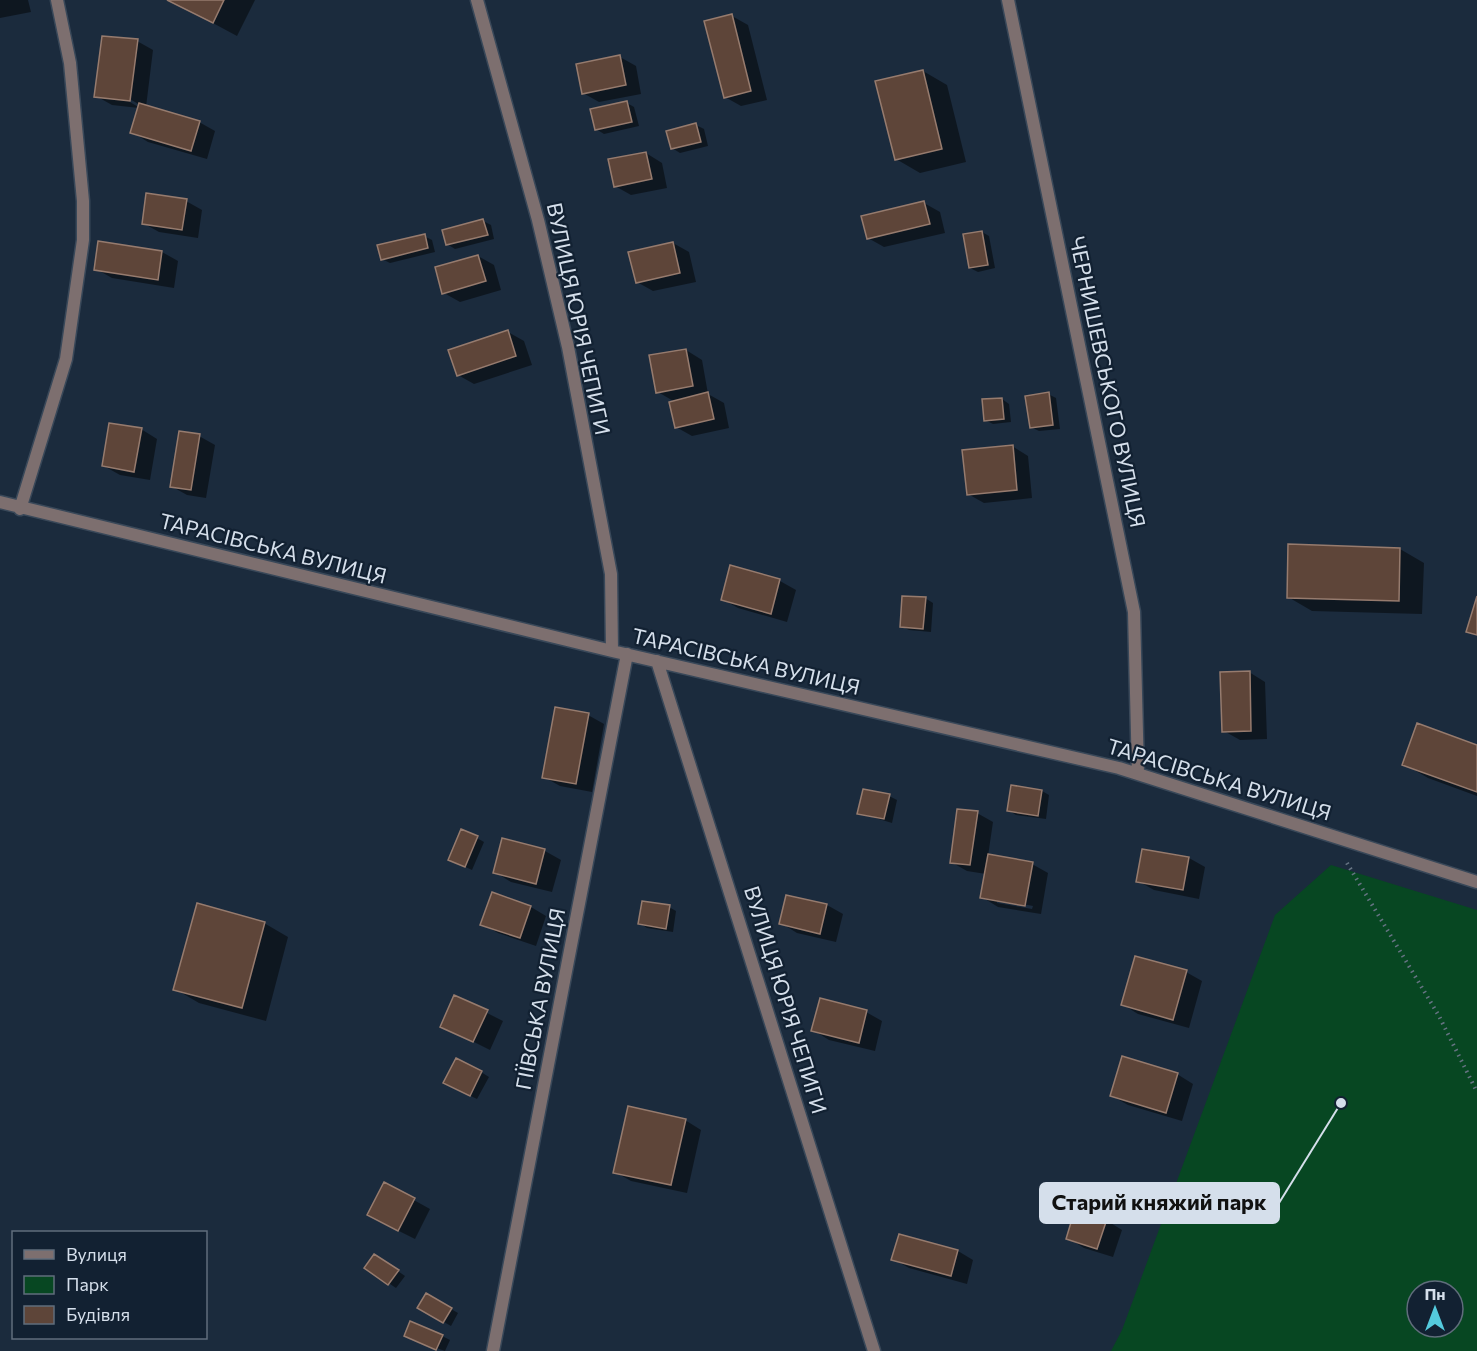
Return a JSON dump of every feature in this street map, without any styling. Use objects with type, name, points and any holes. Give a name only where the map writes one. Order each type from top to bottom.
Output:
[{"type":"street","points":[[20,509],[66,359],[83,240],[83,201],[70,63],[57,0]]},
{"type":"street","name":"ВУЛИЦЯ ЮРІЯ ЧЕПИГИ","points":[[477,0],[538,220],[568,347],[611,574],[612,651]]},
{"type":"street","name":"ЧЕРНИШЕВСЬКОГО ВУЛИЦЯ","points":[[1008,0],[1134,612],[1138,774]]},
{"type":"street","name":"ТАРАСІВСЬКА ВУЛИЦЯ","points":[[0,502],[20,509],[612,651],[1138,774],[1477,882]]},
{"type":"street","name":"ГІЇВСЬКА ВУЛИЦЯ","points":[[493,1351],[627,654]]},
{"type":"street","name":"ВУЛИЦЯ ЮРІЯ ЧЕПИГИ","points":[[657,661],[874,1351]]},
{"type":"path","points":[[1331,836],[1439,1016],[1477,1092]]},
{"type":"green space","points":[[1331,865],[1477,910],[1477,1351],[1111,1351],[1122,1330],[1275,915]]},
{"type":"building","points":[[167,0],[224,0],[213,23]]},
{"type":"building","points":[[732,14],[751,91],[724,98],[704,21]]},
{"type":"building","points":[[102,36],[138,39],[130,101],[94,97]]},
{"type":"building","points":[[620,55],[626,85],[582,94],[576,64]]},
{"type":"building","points":[[923,70],[942,149],[895,160],[875,81]]},
{"type":"building","points":[[627,101],[632,122],[595,130],[590,109]]},
{"type":"building","points":[[139,103],[200,121],[191,151],[130,133]]},
{"type":"building","points":[[696,123],[701,142],[671,149],[666,131]]},
{"type":"building","points":[[646,152],[652,179],[614,187],[608,159]]},
{"type":"building","points":[[146,193],[187,199],[182,230],[142,224]]},
{"type":"building","points":[[924,201],[930,224],[867,239],[861,216]]},
{"type":"building","points":[[483,219],[488,235],[446,245],[442,230]]},
{"type":"building","points":[[982,231],[988,265],[969,268],[963,234]]},
{"type":"building","points":[[425,234],[428,248],[381,260],[377,245]]},
{"type":"building","points":[[98,241],[162,251],[158,280],[94,270]]},
{"type":"building","points":[[673,242],[680,273],[636,283],[628,252]]},
{"type":"building","points":[[478,255],[486,281],[442,294],[435,267]]},
{"type":"building","points":[[508,330],[516,356],[457,376],[448,350]]},
{"type":"building","points":[[686,349],[693,386],[656,393],[649,355]]},
{"type":"building","points":[[708,392],[714,419],[675,428],[669,402]]},
{"type":"building","points":[[1049,392],[1053,425],[1030,428],[1025,396]]},
{"type":"building","points":[[1002,398],[1004,419],[984,421],[982,399]]},
{"type":"building","points":[[109,423],[142,428],[134,472],[102,466]]},
{"type":"building","points":[[179,431],[200,434],[191,490],[170,487]]},
{"type":"building","points":[[1013,445],[1017,490],[967,495],[962,450]]},
{"type":"building","points":[[1288,544],[1400,548],[1399,601],[1287,598]]},
{"type":"building","points":[[730,565],[780,579],[771,614],[721,600]]},
{"type":"building","points":[[902,596],[926,597],[923,629],[900,627]]},
{"type":"building","points":[[1477,596],[1477,635],[1466,632]]},
{"type":"building","points":[[1250,671],[1251,731],[1222,732],[1220,672]]},
{"type":"building","points":[[555,707],[589,713],[576,784],[542,778]]},
{"type":"building","points":[[1417,723],[1477,745],[1477,792],[1402,765]]},
{"type":"building","points":[[1011,785],[1042,790],[1038,816],[1007,811]]},
{"type":"building","points":[[863,789],[890,794],[884,819],[857,814]]},
{"type":"building","points":[[957,809],[978,811],[970,865],[950,863]]},
{"type":"building","points":[[461,829],[478,836],[465,867],[448,860]]},
{"type":"building","points":[[502,838],[545,849],[536,884],[493,873]]},
{"type":"building","points":[[1142,849],[1189,857],[1183,890],[1136,882]]},
{"type":"building","points":[[988,854],[1033,862],[1025,906],[980,898]]},
{"type":"building","points":[[492,892],[531,906],[520,938],[480,925]]},
{"type":"building","points":[[786,895],[827,904],[820,934],[779,924]]},
{"type":"building","points":[[642,901],[670,905],[666,929],[638,924]]},
{"type":"building","points":[[197,903],[265,922],[242,1008],[173,990]]},
{"type":"building","points":[[1135,956],[1187,970],[1173,1020],[1121,1005]]},
{"type":"building","points":[[454,995],[488,1010],[473,1042],[440,1027]]},
{"type":"building","points":[[820,998],[867,1010],[859,1043],[811,1031]]},
{"type":"building","points":[[1122,1056],[1178,1073],[1166,1113],[1110,1096]]},
{"type":"building","points":[[456,1058],[482,1071],[470,1096],[443,1083]]},
{"type":"building","points":[[628,1106],[686,1119],[671,1185],[613,1173]]},
{"type":"building","points":[[384,1182],[415,1198],[398,1231],[367,1215]]},
{"type":"building","points":[[1075,1209],[1107,1219],[1097,1249],[1066,1239]]},
{"type":"building","points":[[899,1234],[958,1250],[951,1276],[891,1260]]},
{"type":"building","points":[[374,1254],[399,1270],[388,1285],[364,1268]]},
{"type":"building","points":[[426,1293],[452,1308],[443,1323],[417,1308]]},
{"type":"building","points":[[410,1321],[443,1335],[436,1350],[404,1336]]},
{"type":"place","name":"Старий княжий парк","points":[[1341,1103]]}]
